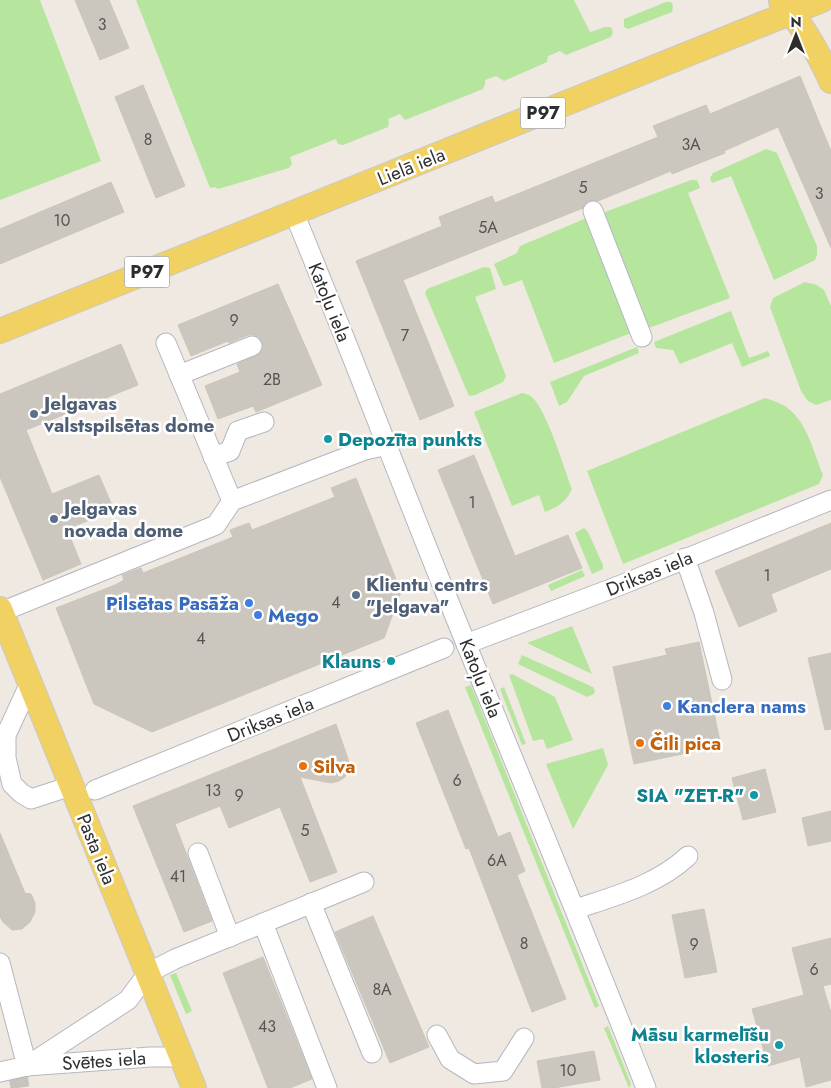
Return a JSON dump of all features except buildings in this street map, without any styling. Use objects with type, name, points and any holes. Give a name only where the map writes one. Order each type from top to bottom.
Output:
[{"type":"main road","name":"Lielā iela","points":[[0,331],[294,213],[785,6],[822,0]]},
{"type":"main road","points":[[785,6],[817,52],[831,81]]},
{"type":"main road","name":"Pasta iela","points":[[0,610],[194,1088]]},
{"type":"street","points":[[593,211],[642,338]]},
{"type":"street","name":"Katoļu iela","points":[[294,213],[646,1088]]},
{"type":"street","points":[[166,343],[232,501]]},
{"type":"street","points":[[179,375],[252,346]]},
{"type":"street","points":[[213,457],[230,451],[238,431],[264,422]]},
{"type":"street","points":[[0,610],[216,525],[232,501],[365,450],[388,445]]},
{"type":"street","name":"Driksas iela","points":[[466,644],[831,500]]},
{"type":"street","points":[[685,558],[704,614],[722,680]]},
{"type":"street","name":"Driksas iela","points":[[95,790],[444,648]]},
{"type":"street","points":[[30,683],[6,735],[6,758],[12,784],[31,800],[71,786]]},
{"type":"street","points":[[198,853],[230,936]]},
{"type":"street","points":[[576,910],[632,890],[668,873],[688,856]]},
{"type":"street","points":[[148,973],[175,959],[364,882]]},
{"type":"street","points":[[311,904],[372,1053]]},
{"type":"street","points":[[263,923],[327,1088]]},
{"type":"street","name":"Svētes iela","points":[[27,1066],[128,1000],[148,973]]},
{"type":"street","points":[[2,975],[27,1066]]},
{"type":"street","points":[[437,1035],[450,1059],[474,1074],[503,1071],[524,1038]]},
{"type":"street","name":"Svētes iela","points":[[0,1072],[27,1066],[150,1057],[182,1057]]},
{"type":"green space","points":[[0,0],[40,0],[101,161],[0,200]]},
{"type":"green space","points":[[136,0],[574,0],[590,32],[611,27],[613,32],[611,37],[566,55],[560,51],[548,56],[547,62],[504,81],[496,76],[485,80],[483,89],[405,120],[400,114],[388,119],[388,127],[343,145],[338,144],[336,139],[290,157],[292,164],[289,168],[218,189],[215,187],[210,188]]},
{"type":"green space","points":[[666,2],[671,2],[673,6],[672,12],[628,29],[624,27],[624,19]]},
{"type":"green space","points":[[766,149],[777,153],[817,246],[815,260],[774,280],[731,176],[712,183],[710,178],[713,173]]},
{"type":"green space","points":[[691,180],[697,180],[700,188],[688,193],[730,298],[646,329],[601,217],[605,212]]},
{"type":"green space","points":[[589,217],[631,333],[554,363],[522,280],[503,285],[494,264],[517,253],[520,246]]},
{"type":"green space","points":[[484,267],[490,268],[496,289],[475,297],[506,376],[503,382],[469,396],[425,293],[427,289]]},
{"type":"green space","points":[[805,282],[817,285],[824,290],[831,306],[831,400],[816,405],[808,401],[801,391],[770,307],[773,298]]},
{"type":"green space","points":[[731,311],[749,358],[768,351],[770,356],[742,367],[732,343],[680,364],[673,350],[656,348],[654,342]]},
{"type":"green space","points":[[637,347],[639,353],[584,376],[567,402],[559,406],[550,382]]},
{"type":"green space","points":[[522,393],[529,395],[535,401],[548,424],[572,489],[561,504],[545,512],[539,495],[512,506],[474,412]]},
{"type":"green space","points":[[765,398],[781,404],[791,411],[804,427],[823,475],[819,484],[623,564],[587,471]]},
{"type":"green space","points":[[584,528],[588,532],[603,565],[603,569],[592,574],[575,533]]},
{"type":"green space","points":[[582,570],[585,576],[551,591],[548,585]]},
{"type":"green space","points":[[572,626],[592,674],[527,643]]},
{"type":"green space","points":[[522,655],[593,687],[594,694],[587,697],[518,664]]},
{"type":"green space","points":[[512,674],[555,697],[573,740],[547,749],[543,739],[533,741],[509,675]]},
{"type":"green space","points":[[471,685],[599,1006],[595,1008],[465,687]]},
{"type":"green space","points":[[504,687],[526,744],[522,745],[500,689]]},
{"type":"green space","points":[[603,748],[608,765],[573,829],[546,764]]},
{"type":"green space","points":[[176,973],[192,1011],[186,1014],[170,975]]},
{"type":"green space","points":[[608,1026],[631,1084],[629,1088],[604,1028]]},
{"type":"tunnel","points":[[17,1069],[20,1088]]},
{"type":"place","name":"Jelgavas valstspilsētas dome","points":[[34,414]]},
{"type":"place","name":"Depozīta punkts","points":[[328,439]]},
{"type":"place","name":"Jelgavas novada dome","points":[[54,519]]},
{"type":"place","name":"Klientu centrs \"Jelgava\"","points":[[356,595]]},
{"type":"place","name":"Pilsētas Pasāža","points":[[249,603]]},
{"type":"place","name":"Mego","points":[[258,615]]},
{"type":"place","name":"Klauns","points":[[391,661]]},
{"type":"place","name":"Kanclera nams","points":[[667,706]]},
{"type":"place","name":"Čili pica","points":[[640,743]]},
{"type":"place","name":"Silva","points":[[303,766]]},
{"type":"place","name":"SIA \"ZET-R\"","points":[[754,795]]},
{"type":"place","name":"Māsu karmelīšu klosteris","points":[[779,1045]]}]
